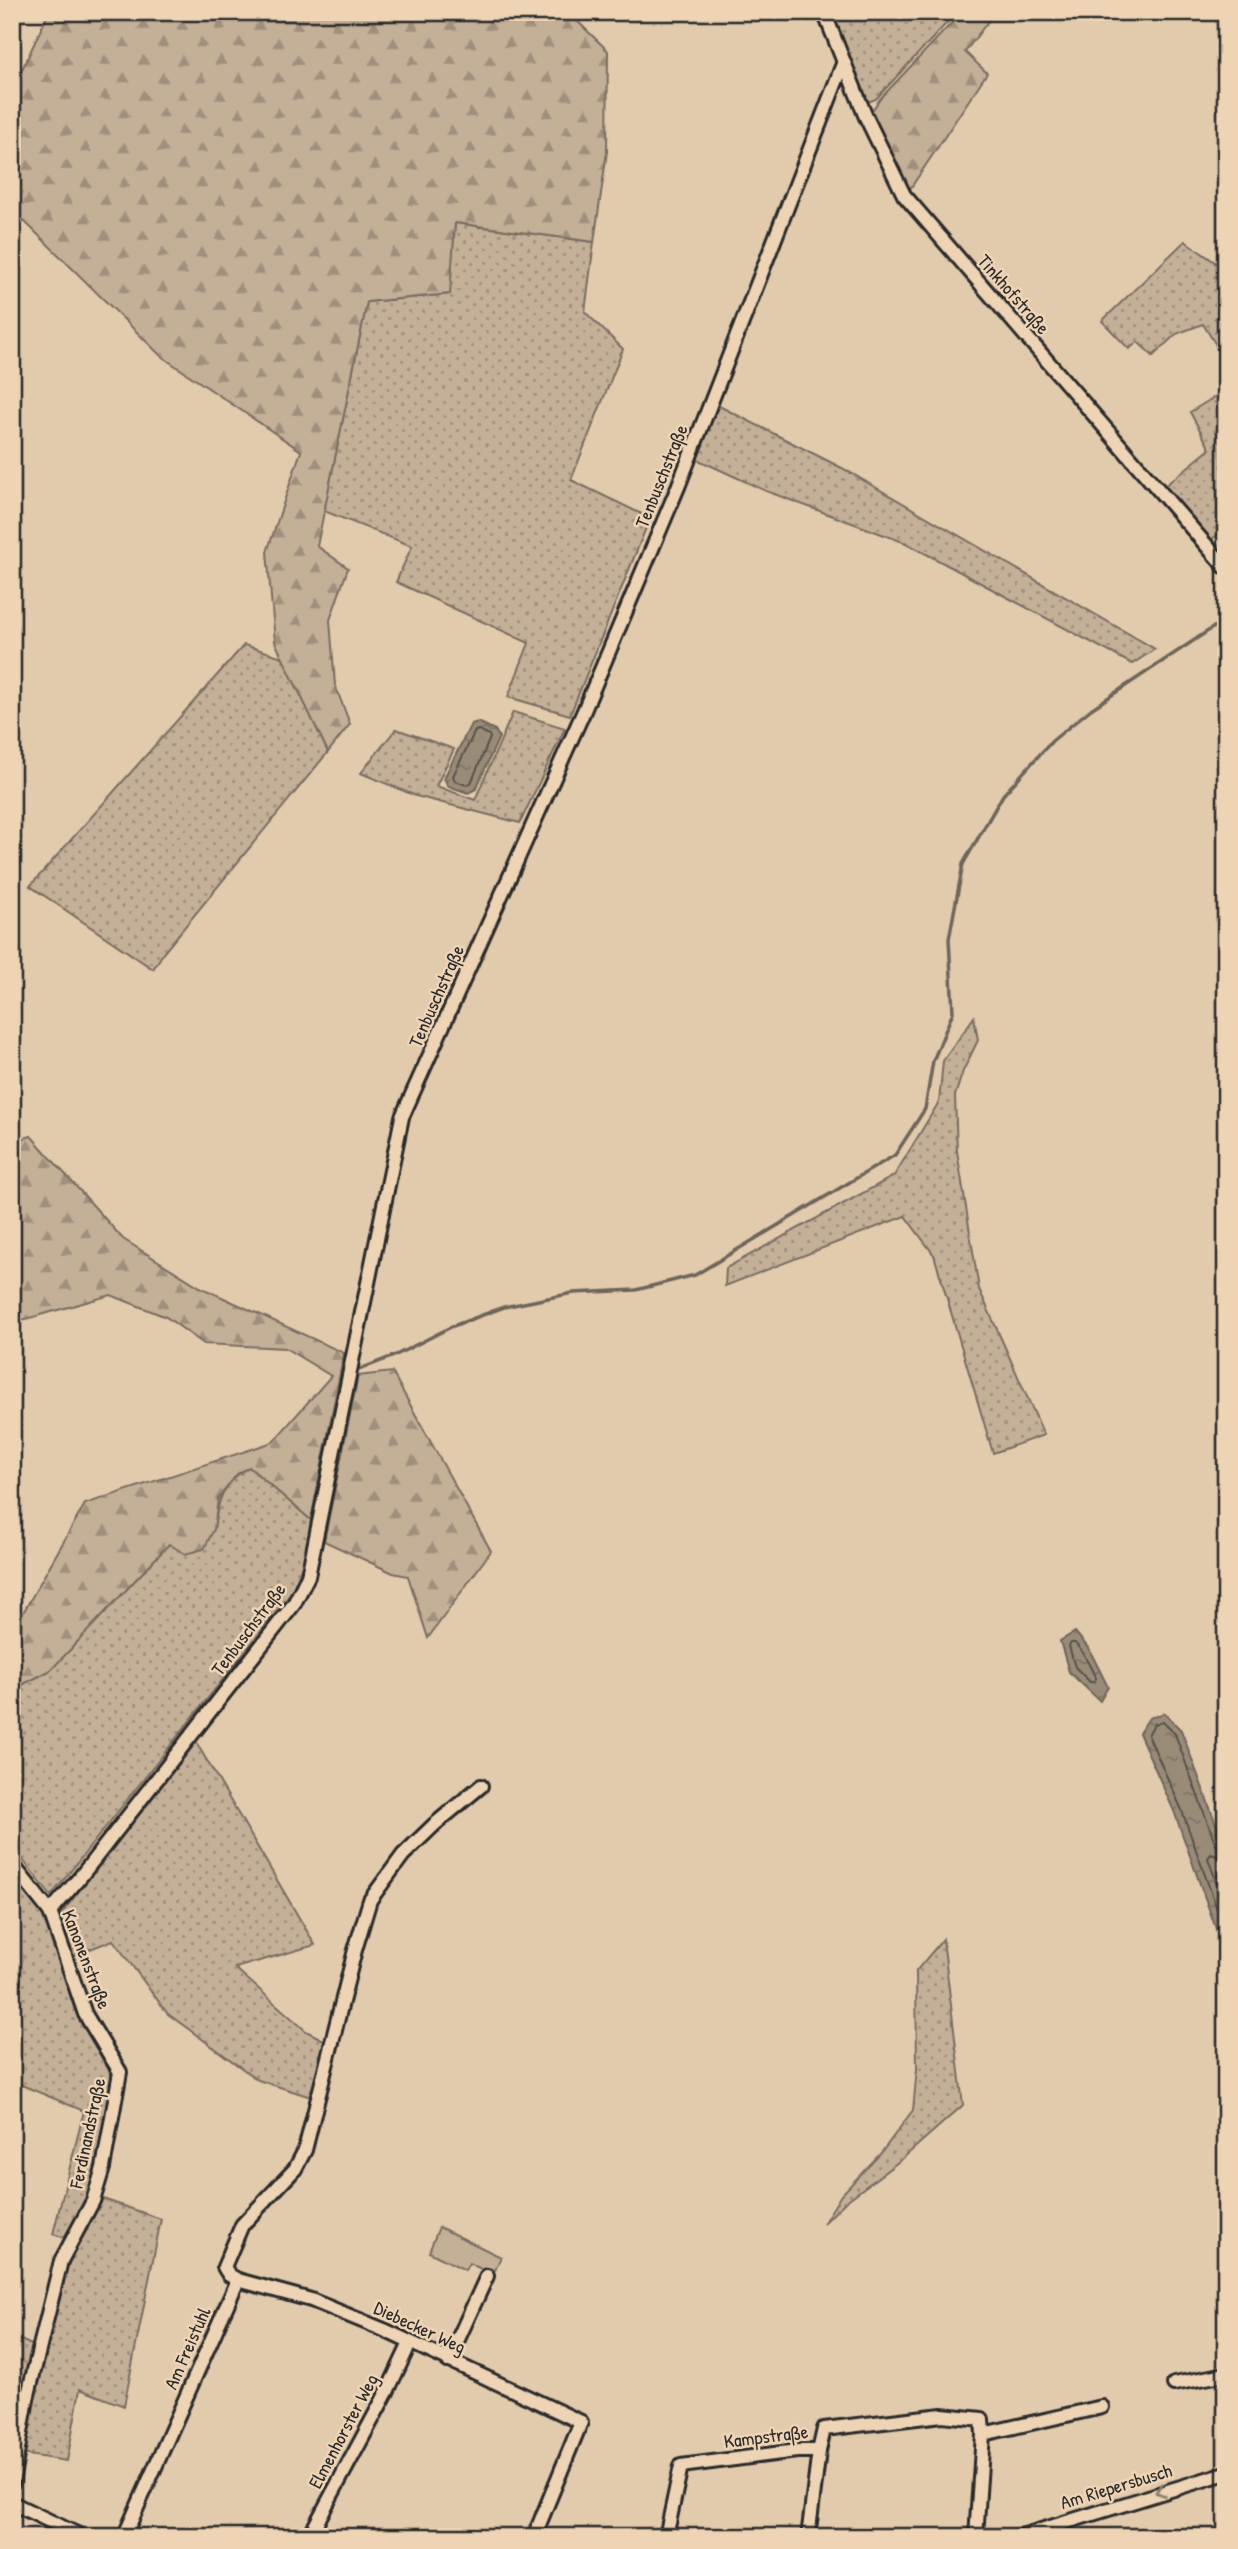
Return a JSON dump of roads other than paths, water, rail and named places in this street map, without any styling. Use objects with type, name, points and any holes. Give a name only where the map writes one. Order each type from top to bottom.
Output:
[{"type":"street","name":"Tinkhofstraße","points":[[824,12],[843,64],[904,195],[1226,569]]},
{"type":"street","name":"Tenbuschstraße","points":[[50,1912],[294,1604],[308,1576],[402,1117],[583,713],[673,500],[843,64]]},
{"type":"street","points":[[238,2280],[229,2275],[224,2267],[242,2225],[295,2169],[305,2150],[370,1900],[403,1855],[481,1786]]},
{"type":"street","name":"Kanonenstraße","points":[[12,1864],[50,1912],[85,2014],[120,2071]]},
{"type":"street","name":"Ferdinandstraße","points":[[12,2483],[27,2399],[61,2261],[93,2201],[103,2168],[120,2071]]},
{"type":"street","points":[[448,2361],[487,2276]]},
{"type":"street","name":"Diebecker Weg","points":[[238,2280],[311,2300],[581,2422],[534,2537]]},
{"type":"street","name":"Am Freistuhl","points":[[124,2537],[238,2280]]},
{"type":"street","name":"Elmenhorster Weg","points":[[309,2537],[387,2392],[410,2343]]},
{"type":"street","points":[[1174,2384],[1226,2374]]},
{"type":"street","points":[[976,2537],[983,2434],[1102,2407]]},
{"type":"street","name":"Kampstraße","points":[[666,2537],[681,2466],[797,2451],[819,2451],[824,2430],[942,2415],[982,2418],[983,2434]]},
{"type":"street","points":[[809,2537],[819,2451]]},
{"type":"street","name":"Am Riepersbusch","points":[[1018,2537],[1226,2473]]},
{"type":"street","points":[[12,2503],[83,2537]]},
{"type":"water","points":[[478,722],[495,730],[499,737],[476,789],[468,793],[448,786],[444,778],[471,724]]},
{"type":"water","points":[[1075,1632],[1089,1649],[1108,1687],[1100,1701],[1069,1672],[1060,1641]]},
{"type":"water","points":[[1165,1713],[1181,1730],[1226,1851],[1226,1942],[1219,1937],[1174,1811],[1139,1733],[1149,1718]]},
{"type":"waterway","points":[[358,1370],[396,1355],[453,1326],[504,1307],[573,1293],[636,1290],[695,1275],[895,1155],[925,1109],[933,1061],[953,1012],[949,939],[963,864],[1003,795],[1052,741],[1091,709],[1226,619]]}]
